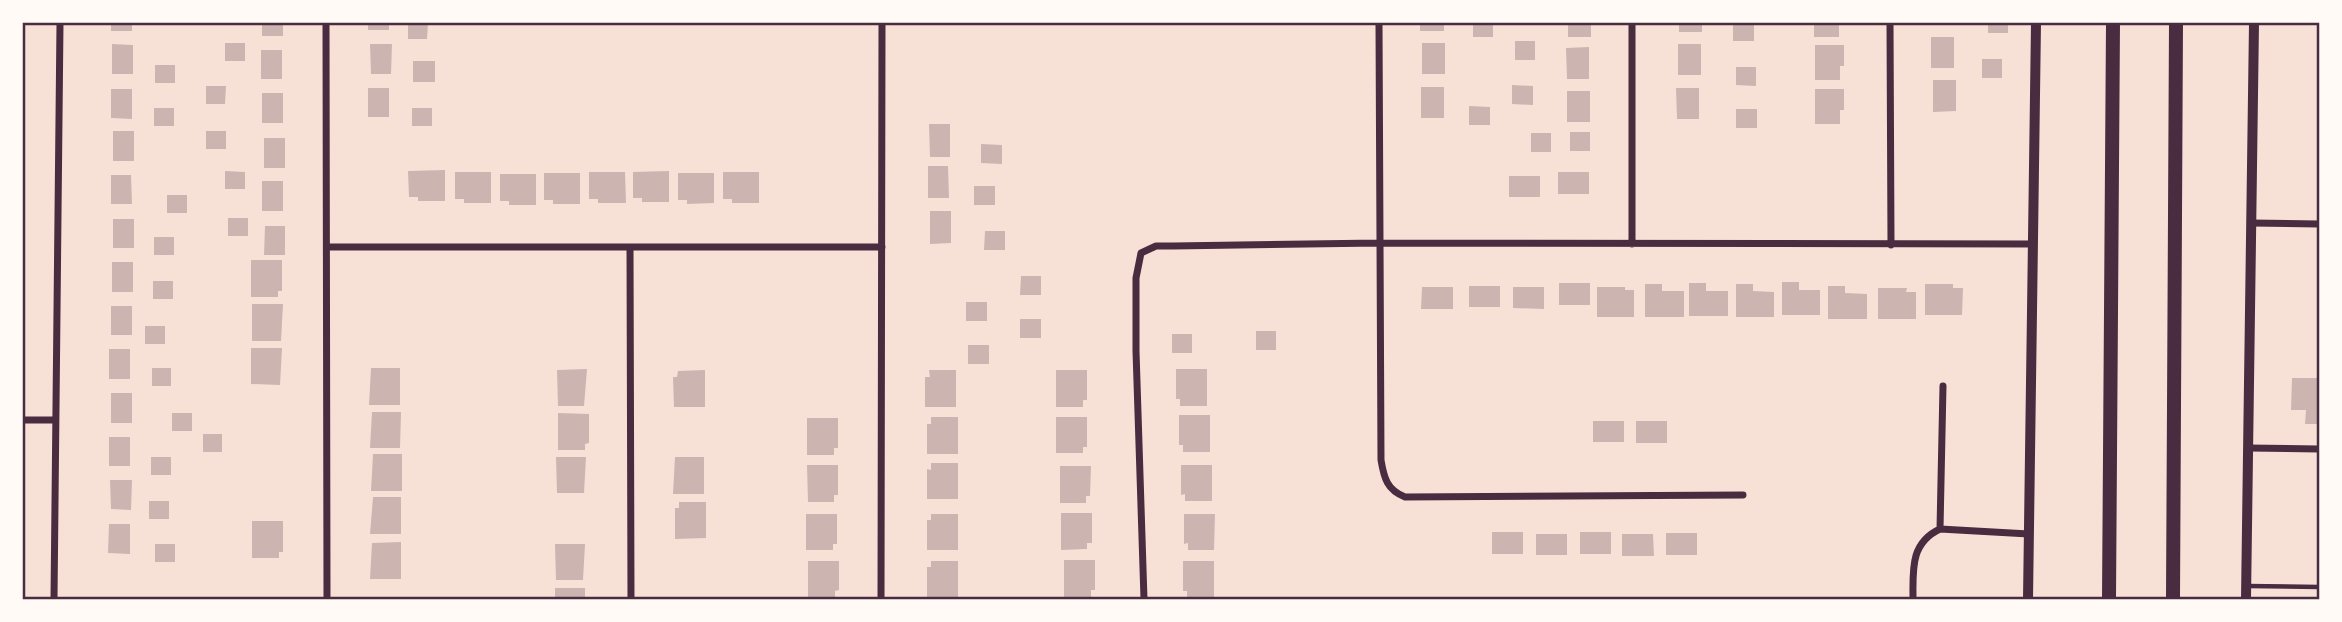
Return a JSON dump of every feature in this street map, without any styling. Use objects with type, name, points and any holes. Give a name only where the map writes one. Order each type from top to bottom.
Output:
[{"type":"highway","points":[[2109,599],[2113,23]]},
{"type":"highway","points":[[2173,599],[2176,23]]},
{"type":"main road","points":[[2028,599],[2036,23]]},
{"type":"main road","points":[[2246,599],[2253,23]]},
{"type":"street","points":[[54,599],[60,23]]},
{"type":"street","points":[[326,23],[327,599]]},
{"type":"street","points":[[881,599],[882,23]]},
{"type":"street","points":[[1379,23],[1381,460],[1384,482],[1396,494],[1405,497],[1462,499],[1744,495]]},
{"type":"street","points":[[1632,23],[1632,244]]},
{"type":"street","points":[[1890,23],[1891,245]]},
{"type":"street","points":[[2252,223],[2319,224]]},
{"type":"street","points":[[1144,599],[1136,278],[1140,253],[1156,246],[1379,243],[2033,244]]},
{"type":"street","points":[[327,247],[881,247]]},
{"type":"street","points":[[630,247],[631,599]]},
{"type":"street","points":[[1940,529],[1943,386]]},
{"type":"street","points":[[23,420],[55,420]]},
{"type":"street","points":[[2248,448],[2319,449]]},
{"type":"street","points":[[1913,599],[1915,554],[1923,541],[1940,529],[2029,534]]},
{"type":"lane","points":[[2247,586],[2319,587]]},
{"type":"building","points":[[111,23],[132,23],[132,31],[111,31]]},
{"type":"building","points":[[262,23],[283,23],[283,36],[262,36]]},
{"type":"building","points":[[368,23],[389,23],[389,30],[368,30]]},
{"type":"building","points":[[408,23],[428,23],[427,39],[408,39]]},
{"type":"building","points":[[1420,23],[1444,23],[1444,31],[1420,31]]},
{"type":"building","points":[[1473,23],[1493,23],[1493,37],[1473,37]]},
{"type":"building","points":[[1568,23],[1591,23],[1591,37],[1568,37]]},
{"type":"building","points":[[1679,23],[1702,23],[1702,32],[1679,32]]},
{"type":"building","points":[[1733,23],[1754,23],[1754,41],[1733,41]]},
{"type":"building","points":[[1814,23],[1839,23],[1839,37],[1814,37]]},
{"type":"building","points":[[1988,23],[2008,23],[2008,33],[1988,33]]},
{"type":"building","points":[[1931,37],[1954,37],[1954,68],[1931,68]]},
{"type":"building","points":[[1515,41],[1535,41],[1535,60],[1515,60]]},
{"type":"building","points":[[225,43],[245,43],[245,61],[225,61]]},
{"type":"building","points":[[1422,43],[1445,43],[1445,74],[1422,74]]},
{"type":"building","points":[[112,44],[133,45],[133,74],[112,74]]},
{"type":"building","points":[[370,44],[392,44],[391,74],[371,74]]},
{"type":"building","points":[[1678,44],[1701,44],[1701,75],[1678,75]]},
{"type":"building","points":[[1815,45],[1844,45],[1844,66],[1840,66],[1840,80],[1815,80]]},
{"type":"building","points":[[1589,47],[1589,79],[1567,79],[1566,48]]},
{"type":"building","points":[[261,50],[282,50],[282,79],[261,79]]},
{"type":"building","points":[[1982,59],[2002,59],[2002,78],[1982,78]]},
{"type":"building","points":[[413,61],[435,61],[435,82],[413,82]]},
{"type":"building","points":[[155,65],[175,65],[175,83],[155,83]]},
{"type":"building","points":[[1736,67],[1756,67],[1756,86],[1736,85]]},
{"type":"building","points":[[1933,80],[1956,80],[1956,111],[1933,112]]},
{"type":"building","points":[[1512,85],[1533,86],[1533,105],[1512,104]]},
{"type":"building","points":[[206,86],[226,86],[225,104],[206,104]]},
{"type":"building","points":[[1421,87],[1444,87],[1444,118],[1421,118]]},
{"type":"building","points":[[368,88],[389,88],[389,117],[368,117]]},
{"type":"building","points":[[1676,88],[1699,88],[1699,119],[1677,119]]},
{"type":"building","points":[[111,89],[132,89],[132,119],[111,118]]},
{"type":"building","points":[[1815,89],[1844,89],[1844,110],[1840,110],[1840,124],[1815,124]]},
{"type":"building","points":[[1567,91],[1590,91],[1590,122],[1567,122]]},
{"type":"building","points":[[262,93],[283,93],[283,123],[262,123]]},
{"type":"building","points":[[1469,106],[1490,107],[1490,125],[1469,125]]},
{"type":"building","points":[[154,108],[174,108],[174,126],[154,126]]},
{"type":"building","points":[[412,108],[432,108],[432,126],[412,126]]},
{"type":"building","points":[[1736,109],[1757,109],[1757,128],[1736,128]]},
{"type":"building","points":[[929,124],[950,124],[950,157],[930,157]]},
{"type":"building","points":[[113,131],[134,131],[134,161],[113,161]]},
{"type":"building","points":[[206,131],[226,131],[226,149],[206,149]]},
{"type":"building","points":[[1570,132],[1590,132],[1590,151],[1570,151]]},
{"type":"building","points":[[1531,133],[1551,133],[1551,152],[1531,152]]},
{"type":"building","points":[[264,138],[285,138],[285,168],[264,168]]},
{"type":"building","points":[[981,144],[1002,145],[1002,164],[981,163]]},
{"type":"building","points":[[928,166],[948,166],[949,198],[928,198]]},
{"type":"building","points":[[445,170],[445,201],[418,201],[418,197],[409,197],[408,171]]},
{"type":"building","points":[[225,171],[245,172],[245,189],[225,189]]},
{"type":"building","points":[[669,171],[669,202],[642,202],[642,198],[633,198],[633,172]]},
{"type":"building","points":[[455,172],[491,172],[491,203],[464,203],[464,199],[455,199]]},
{"type":"building","points":[[589,172],[625,172],[626,203],[598,203],[598,199],[589,199]]},
{"type":"building","points":[[723,172],[759,172],[759,203],[732,203],[732,199],[723,199]]},
{"type":"building","points":[[1558,172],[1589,172],[1589,194],[1558,194]]},
{"type":"building","points":[[544,173],[580,173],[580,204],[553,204],[553,200],[544,200]]},
{"type":"building","points":[[678,173],[714,173],[714,203],[687,204],[687,200],[678,200]]},
{"type":"building","points":[[500,174],[536,174],[536,205],[509,205],[509,201],[500,201]]},
{"type":"building","points":[[111,175],[131,175],[132,204],[111,204]]},
{"type":"building","points":[[1509,176],[1540,176],[1540,197],[1509,197]]},
{"type":"building","points":[[262,181],[283,181],[283,211],[262,211]]},
{"type":"building","points":[[974,186],[995,186],[995,205],[974,205]]},
{"type":"building","points":[[167,195],[187,195],[187,213],[167,213]]},
{"type":"building","points":[[930,211],[951,211],[951,243],[930,244]]},
{"type":"building","points":[[228,218],[248,218],[248,236],[228,236]]},
{"type":"building","points":[[113,219],[134,219],[134,248],[113,248]]},
{"type":"building","points":[[265,226],[285,226],[285,255],[264,255]]},
{"type":"building","points":[[985,231],[1005,231],[1005,250],[984,250]]},
{"type":"building","points":[[154,237],[174,237],[174,255],[154,255]]},
{"type":"building","points":[[251,260],[282,260],[282,291],[278,291],[278,297],[251,297]]},
{"type":"building","points":[[112,262],[133,262],[133,292],[112,292]]},
{"type":"building","points":[[1021,276],[1041,276],[1041,295],[1020,295]]},
{"type":"building","points":[[153,281],[173,281],[173,299],[153,299]]},
{"type":"building","points":[[1782,282],[1799,282],[1799,290],[1820,290],[1820,315],[1782,315]]},
{"type":"building","points":[[1559,283],[1590,283],[1590,305],[1559,305]]},
{"type":"building","points":[[1689,283],[1706,283],[1706,291],[1728,291],[1728,316],[1689,316]]},
{"type":"building","points":[[1645,284],[1662,284],[1662,291],[1684,291],[1684,317],[1645,317]]},
{"type":"building","points":[[1736,284],[1753,284],[1753,291],[1774,292],[1774,317],[1736,317]]},
{"type":"building","points":[[1925,284],[1953,284],[1953,288],[1963,288],[1962,315],[1925,315]]},
{"type":"building","points":[[1469,286],[1500,286],[1500,307],[1469,307]]},
{"type":"building","points":[[1828,286],[1845,286],[1845,293],[1867,294],[1867,319],[1828,319]]},
{"type":"building","points":[[1422,287],[1453,287],[1453,309],[1421,309]]},
{"type":"building","points":[[1513,287],[1544,287],[1544,309],[1513,308]]},
{"type":"building","points":[[1597,287],[1625,287],[1625,290],[1634,290],[1634,317],[1597,317]]},
{"type":"building","points":[[1878,288],[1907,288],[1906,292],[1916,292],[1916,319],[1878,319]]},
{"type":"building","points":[[966,302],[987,302],[987,321],[966,321]]},
{"type":"building","points":[[252,304],[283,304],[281,341],[252,341]]},
{"type":"building","points":[[111,306],[132,306],[132,335],[111,335]]},
{"type":"building","points":[[1020,319],[1041,319],[1041,338],[1020,338]]},
{"type":"building","points":[[145,326],[165,326],[165,344],[145,344]]},
{"type":"building","points":[[1256,331],[1276,331],[1276,350],[1256,350]]},
{"type":"building","points":[[1172,334],[1192,334],[1192,353],[1172,353]]},
{"type":"building","points":[[968,345],[989,345],[989,364],[968,364]]},
{"type":"building","points":[[251,348],[282,348],[280,385],[251,384]]},
{"type":"building","points":[[109,349],[130,349],[130,379],[109,379]]},
{"type":"building","points":[[152,368],[171,368],[171,386],[152,386]]},
{"type":"building","points":[[371,368],[400,368],[400,405],[369,405]]},
{"type":"building","points":[[587,369],[584,406],[558,406],[557,370]]},
{"type":"building","points":[[1176,369],[1207,369],[1207,406],[1180,406],[1180,399],[1176,399]]},
{"type":"building","points":[[705,370],[705,407],[674,407],[673,377],[677,377],[678,371]]},
{"type":"building","points":[[929,370],[956,370],[956,407],[925,407],[925,377],[930,377]]},
{"type":"building","points":[[1056,370],[1087,370],[1087,400],[1083,400],[1083,407],[1056,407]]},
{"type":"building","points":[[2292,378],[2319,378],[2319,424],[2305,424],[2306,410],[2291,410]]},
{"type":"building","points":[[111,393],[132,393],[132,423],[111,423]]},
{"type":"building","points":[[372,412],[401,412],[400,448],[370,448]]},
{"type":"building","points":[[172,413],[192,413],[192,431],[172,431]]},
{"type":"building","points":[[558,413],[589,414],[589,443],[585,444],[585,450],[558,450]]},
{"type":"building","points":[[1179,415],[1210,415],[1210,452],[1183,452],[1183,445],[1179,445]]},
{"type":"building","points":[[931,417],[958,417],[958,454],[927,454],[927,424],[931,424]]},
{"type":"building","points":[[1056,417],[1087,417],[1087,447],[1083,447],[1083,453],[1056,453]]},
{"type":"building","points":[[807,418],[838,418],[838,448],[834,448],[834,455],[807,455]]},
{"type":"building","points":[[1593,421],[1624,421],[1624,442],[1593,442]]},
{"type":"building","points":[[1636,421],[1667,421],[1667,443],[1636,443]]},
{"type":"building","points":[[203,434],[222,434],[222,452],[203,452]]},
{"type":"building","points":[[109,437],[130,437],[130,466],[109,466]]},
{"type":"building","points":[[373,454],[402,454],[402,491],[371,491]]},
{"type":"building","points":[[151,457],[171,457],[171,475],[151,475]]},
{"type":"building","points":[[556,457],[586,457],[584,493],[557,493]]},
{"type":"building","points":[[675,457],[704,457],[704,494],[673,494]]},
{"type":"building","points":[[931,463],[958,463],[958,499],[927,499],[927,469],[931,470]]},
{"type":"building","points":[[807,465],[838,465],[838,495],[834,495],[834,502],[808,502]]},
{"type":"building","points":[[1181,465],[1212,465],[1212,501],[1185,501],[1185,494],[1181,495]]},
{"type":"building","points":[[1060,466],[1091,466],[1090,496],[1086,496],[1086,503],[1060,503]]},
{"type":"building","points":[[110,480],[132,480],[131,510],[111,509]]},
{"type":"building","points":[[373,497],[401,497],[401,534],[370,534]]},
{"type":"building","points":[[149,501],[169,501],[169,519],[149,519]]},
{"type":"building","points":[[679,502],[706,502],[706,538],[675,539],[675,508],[679,508]]},
{"type":"building","points":[[1061,513],[1092,513],[1092,543],[1087,543],[1087,549],[1061,550]]},
{"type":"building","points":[[806,514],[837,514],[837,544],[833,544],[833,550],[806,550]]},
{"type":"building","points":[[931,514],[958,514],[958,550],[927,550],[927,520],[931,520]]},
{"type":"building","points":[[1184,514],[1215,514],[1214,550],[1188,550],[1188,543],[1184,544]]},
{"type":"building","points":[[252,521],[283,521],[283,552],[279,552],[279,558],[252,558]]},
{"type":"building","points":[[109,524],[130,524],[130,554],[108,553]]},
{"type":"building","points":[[1492,532],[1523,532],[1523,554],[1492,554]]},
{"type":"building","points":[[1580,532],[1611,532],[1611,554],[1580,554]]},
{"type":"building","points":[[1666,533],[1697,533],[1697,555],[1666,555]]},
{"type":"building","points":[[1536,534],[1567,534],[1567,555],[1536,555]]},
{"type":"building","points":[[1622,534],[1653,534],[1654,556],[1622,556]]},
{"type":"building","points":[[401,542],[401,579],[370,579],[372,543]]},
{"type":"building","points":[[155,544],[175,544],[175,562],[155,562]]},
{"type":"building","points":[[555,544],[585,544],[583,580],[556,580]]},
{"type":"building","points":[[1064,560],[1095,560],[1095,590],[1091,590],[1091,597],[1064,597]]},
{"type":"building","points":[[808,561],[839,561],[839,590],[835,591],[835,597],[808,597]]},
{"type":"building","points":[[931,561],[958,561],[958,597],[927,597],[927,567],[931,567]]},
{"type":"building","points":[[1183,561],[1214,561],[1214,598],[1187,598],[1187,591],[1183,591]]},
{"type":"building","points":[[555,588],[585,588],[585,599],[555,599]]}]
